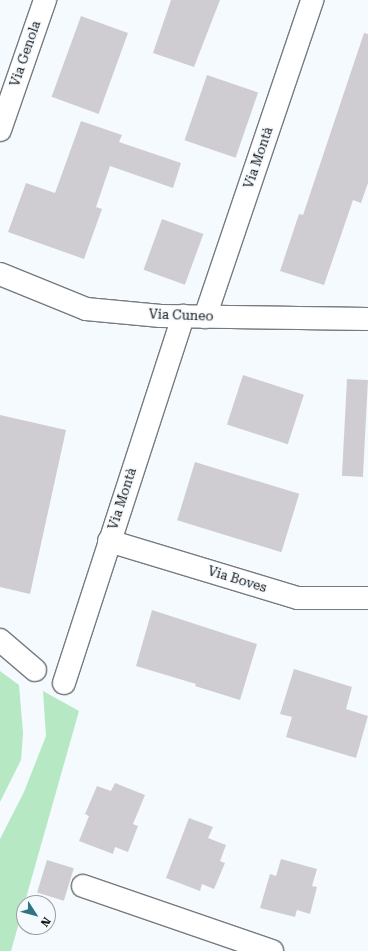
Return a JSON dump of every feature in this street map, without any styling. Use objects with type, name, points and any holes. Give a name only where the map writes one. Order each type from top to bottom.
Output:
[{"type":"street","name":"Via Genola","points":[[0,130],[45,0]]},
{"type":"street","name":"Via Montà","points":[[205,317],[312,0]]},
{"type":"street","name":"Via Cuneo","points":[[0,274],[86,309],[161,316],[368,319]]},
{"type":"street","name":"Via Montà","points":[[64,683],[183,316]]},
{"type":"street","name":"Via Boves","points":[[109,542],[298,598],[368,598]]},
{"type":"street","points":[[0,640],[35,670]]},
{"type":"street","points":[[83,886],[272,951]]},
{"type":"green space","points":[[0,671],[19,685],[23,733],[21,760],[0,802]]},
{"type":"green space","points":[[43,691],[79,711],[27,895],[16,895],[16,933],[11,951],[0,951],[0,839],[24,792],[46,736]]},
{"type":"building","points":[[171,0],[220,0],[194,67],[153,53]]},
{"type":"building","points":[[81,16],[128,33],[99,114],[52,97]]},
{"type":"building","points":[[364,33],[368,34],[368,183],[361,203],[353,200],[324,285],[280,271],[299,214],[303,215]]},
{"type":"building","points":[[207,75],[258,93],[236,158],[185,140]]},
{"type":"building","points":[[81,121],[122,135],[119,142],[181,163],[173,188],[110,166],[96,207],[102,209],[84,259],[8,232],[26,183],[55,193]]},
{"type":"building","points":[[162,219],[203,234],[185,285],[144,270]]},
{"type":"building","points":[[243,375],[304,395],[288,444],[227,424]]},
{"type":"building","points":[[347,379],[368,380],[363,477],[342,476]]},
{"type":"building","points":[[0,415],[66,430],[30,594],[0,587]]},
{"type":"building","points":[[195,462],[299,494],[281,552],[177,520]]},
{"type":"building","points":[[152,610],[257,644],[240,700],[195,686],[196,684],[136,666]]},
{"type":"building","points":[[294,669],[352,687],[346,709],[368,716],[356,758],[286,737],[292,717],[280,714]]},
{"type":"building","points":[[115,783],[145,795],[133,824],[138,826],[128,852],[115,847],[113,854],[79,841],[89,816],[85,814],[97,786],[111,791]]},
{"type":"building","points":[[189,818],[213,827],[208,838],[226,845],[220,861],[225,863],[214,889],[202,884],[200,891],[166,878]]},
{"type":"building","points":[[281,859],[317,869],[312,886],[317,887],[310,914],[297,910],[295,917],[260,908],[270,874],[276,876]]},
{"type":"building","points":[[47,860],[74,868],[64,901],[56,898],[56,895],[45,895],[37,893]]}]
